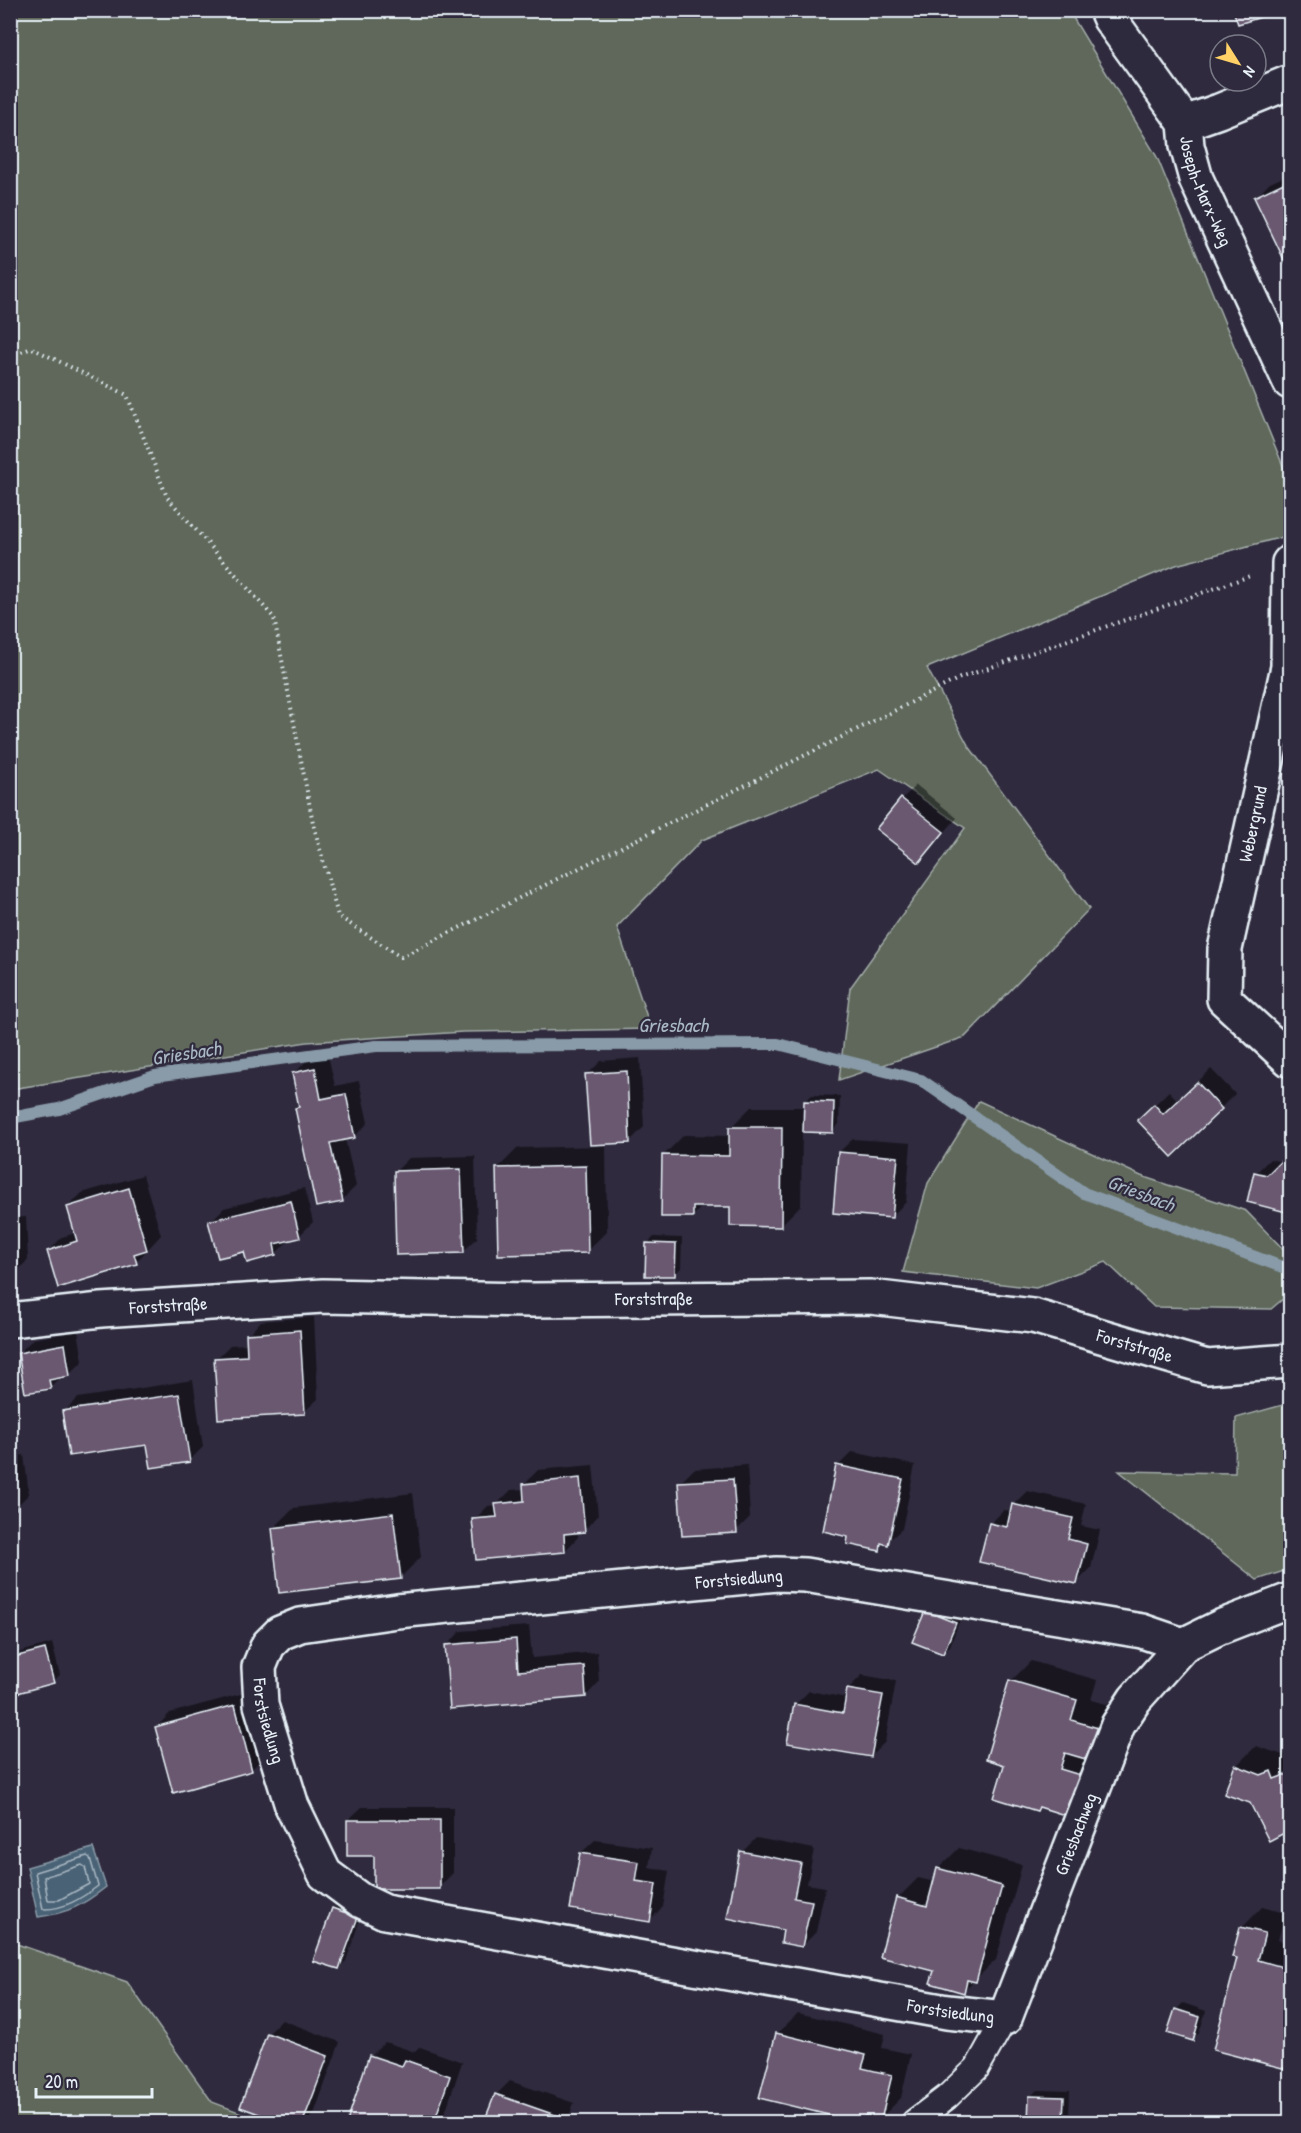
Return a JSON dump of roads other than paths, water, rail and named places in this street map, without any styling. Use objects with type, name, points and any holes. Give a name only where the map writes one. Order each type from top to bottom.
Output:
[{"type":"street","name":"Joseph-Marx-Weg","points":[[1106,10],[1110,19],[1185,123],[1187,146],[1196,179],[1290,382]]},
{"type":"street","points":[[1185,123],[1290,82]]},
{"type":"street","name":"Webergrund","points":[[1290,562],[1288,667],[1225,949],[1224,999],[1290,1060]]},
{"type":"street","name":"Forststraße","points":[[10,1320],[101,1310],[323,1296],[532,1300],[871,1297],[1033,1316],[1207,1366],[1290,1361]]},
{"type":"street","name":"Forstsiedlung","points":[[1005,2018],[947,2012],[385,1912],[360,1900],[325,1874],[292,1806],[261,1705],[259,1667],[268,1645],[280,1634],[300,1625],[397,1611],[735,1578],[796,1575],[1142,1631],[1182,1645]]},
{"type":"street","name":"Griesbachweg","points":[[1005,2018],[1118,1725],[1136,1699],[1182,1645],[1220,1627],[1290,1600]]},
{"type":"lane","name":"Griesbachweg","points":[[914,2122],[947,2097],[977,2068],[1005,2018]]},
{"type":"water","points":[[93,1848],[106,1887],[74,1908],[38,1917],[27,1867]]},
{"type":"waterway","name":"Griesbach","points":[[10,1118],[59,1109],[155,1076],[376,1046],[778,1044],[921,1080],[1084,1193],[1290,1270]]}]
